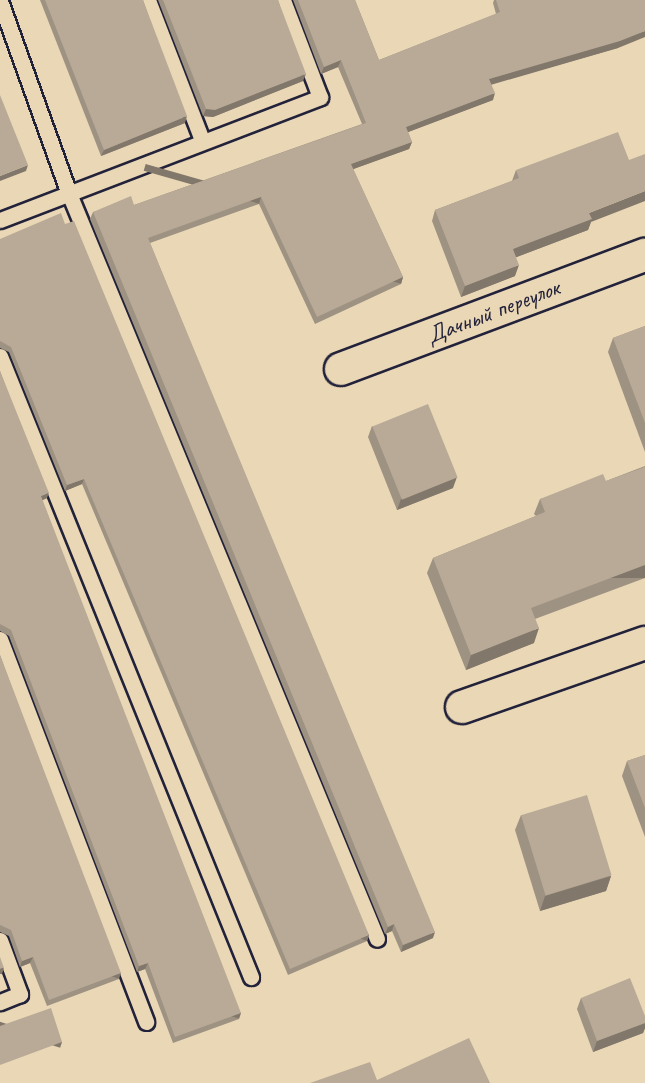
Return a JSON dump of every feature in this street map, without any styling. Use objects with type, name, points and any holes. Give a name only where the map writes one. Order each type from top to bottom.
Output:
[{"type":"street","name":"Дачный переулок","points":[[341,369],[645,255]]},
{"type":"street","points":[[462,707],[645,643]]},
{"type":"lane","points":[[148,0],[202,140]]},
{"type":"lane","points":[[0,220],[68,191],[320,97],[283,0]]},
{"type":"lane","points":[[0,1],[68,191],[376,939]]},
{"type":"lane","points":[[0,356],[251,977]]},
{"type":"lane","points":[[0,639],[146,1022]]},
{"type":"lane","points":[[0,940],[20,994],[0,1002]]},
{"type":"building","points":[[45,0],[143,0],[187,116],[104,150]]},
{"type":"building","points":[[163,0],[278,0],[306,74],[215,110],[206,109]]},
{"type":"building","points":[[298,0],[355,0],[379,60],[500,12],[496,0],[645,0],[645,31],[620,41],[489,79],[495,93],[406,127],[412,142],[351,164],[403,277],[317,317],[261,197],[148,238],[435,932],[403,945],[394,924],[388,927],[93,212],[131,196],[134,205],[366,123],[341,60],[324,67]]},
{"type":"building","points":[[0,95],[28,165],[0,176]]},
{"type":"building","points":[[618,132],[629,160],[645,154],[645,191],[589,213],[592,219],[513,249],[519,265],[465,286],[435,210],[519,178],[516,170]]},
{"type":"building","points":[[61,213],[65,224],[74,221],[369,935],[290,969],[84,479],[67,485],[11,347],[0,341],[0,239]]},
{"type":"building","points":[[645,326],[645,423],[613,338]]},
{"type":"building","points":[[0,371],[49,493],[41,496],[241,1013],[175,1037],[148,963],[139,966],[11,630],[0,624]]},
{"type":"building","points":[[428,404],[458,477],[402,500],[372,426]]},
{"type":"building","points":[[645,467],[645,565],[531,608],[539,628],[471,655],[433,558],[545,512],[540,499],[603,474],[606,481]]},
{"type":"building","points":[[0,655],[121,973],[49,1000],[33,957],[22,961],[11,930],[0,925]]},
{"type":"building","points":[[645,755],[645,808],[627,761]]},
{"type":"building","points":[[587,795],[612,875],[546,896],[521,815]]},
{"type":"building","points":[[0,957],[4,968],[0,969]]},
{"type":"building","points":[[630,978],[645,1016],[645,1023],[597,1041],[581,998]]},
{"type":"building","points":[[51,1008],[62,1042],[0,1065],[0,1026]]},
{"type":"building","points":[[469,1038],[490,1083],[310,1083],[370,1062],[377,1080]]}]
